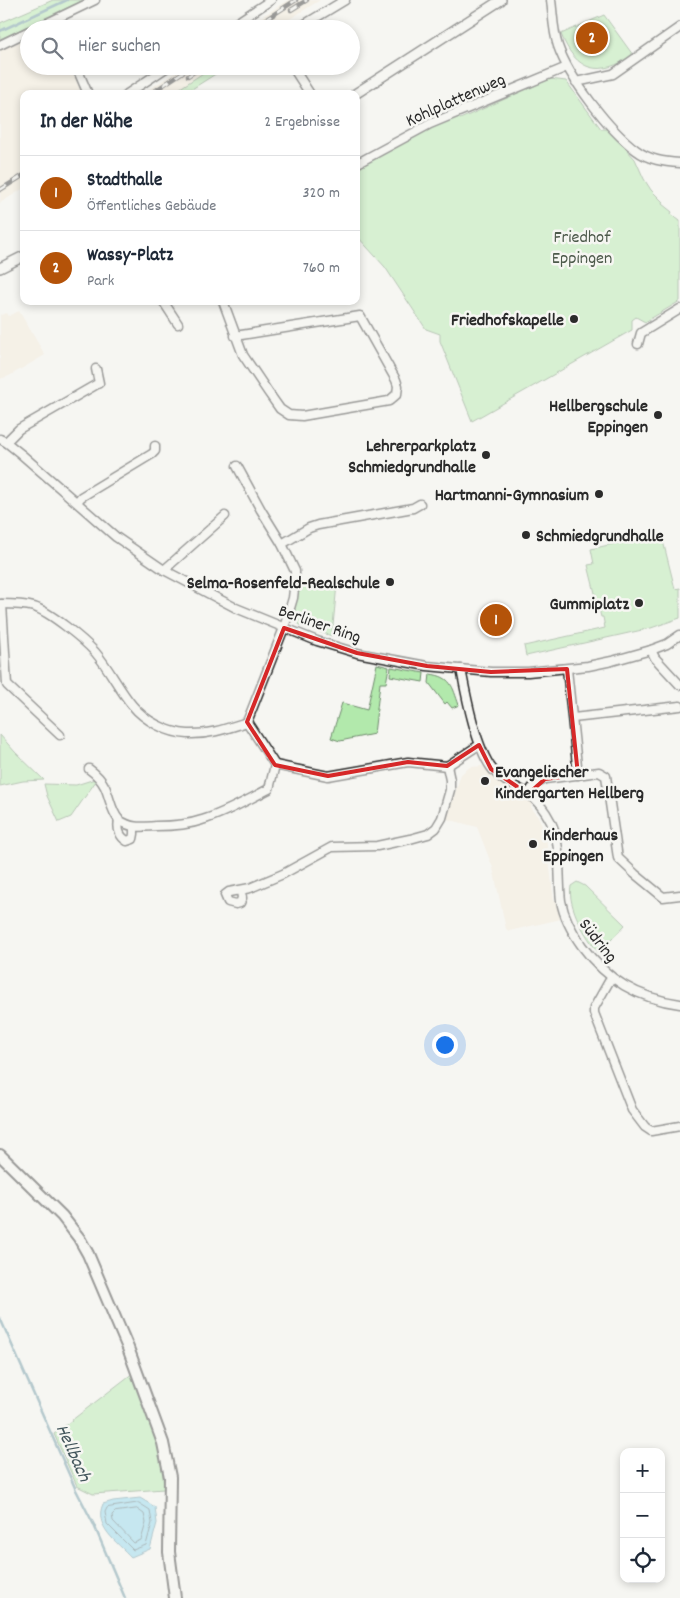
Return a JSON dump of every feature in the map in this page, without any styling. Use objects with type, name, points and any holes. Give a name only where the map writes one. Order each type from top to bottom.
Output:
[{"type":"main road","points":[[0,1155],[62,1216],[79,1238],[88,1254],[128,1348],[163,1443],[170,1477],[169,1552],[175,1598]]},
{"type":"street","points":[[54,20],[96,0]]},
{"type":"street","points":[[239,20],[261,3],[271,0]]},
{"type":"street","points":[[312,20],[345,0]]},
{"type":"street","points":[[360,91],[501,0]]},
{"type":"street","points":[[551,0],[554,32],[568,68],[576,82],[612,127],[637,150],[662,162],[680,163]]},
{"type":"street","points":[[576,82],[613,74],[680,27]]},
{"type":"street","points":[[0,45],[20,36]]},
{"type":"street","name":"Kohlplattenweg","points":[[360,162],[430,124],[568,68]]},
{"type":"street","points":[[80,75],[86,90]]},
{"type":"street","points":[[133,90],[156,75]]},
{"type":"street","points":[[298,75],[307,90]]},
{"type":"street","points":[[0,268],[20,258]]},
{"type":"street","points":[[166,305],[178,324]]},
{"type":"street","points":[[224,305],[235,336],[243,355],[280,409],[289,415],[302,416],[389,401],[398,394],[396,380],[360,316],[235,336]]},
{"type":"street","points":[[638,344],[641,333],[680,308]]},
{"type":"street","points":[[3,440],[99,383],[96,369]]},
{"type":"street","name":"Berliner Ring","points":[[3,440],[116,537],[164,570],[236,608],[317,641],[357,653],[427,666],[491,672],[528,672],[567,669],[604,663],[667,644],[680,634]]},
{"type":"street","points":[[77,502],[81,497],[152,454],[155,451],[155,446]]},
{"type":"street","points":[[237,466],[282,544],[295,571],[293,598],[284,628],[247,722]]},
{"type":"street","points":[[282,544],[309,528],[318,525],[413,508],[420,504]]},
{"type":"street","points":[[164,570],[225,516]]},
{"type":"street","points":[[60,735],[7,685],[1,604],[20,604],[36,608],[63,624],[94,651],[132,706],[167,730],[188,734],[213,732],[247,722]]},
{"type":"street","points":[[651,650],[655,658],[680,685]]},
{"type":"street","name":"Südring","points":[[461,669],[479,745],[492,769],[511,785],[528,794],[543,809],[551,821],[555,833],[562,903],[567,923],[574,936],[593,961],[611,978],[651,998],[680,1004]]},
{"type":"street","points":[[567,669],[578,775]]},
{"type":"street","points":[[573,718],[680,706]]},
{"type":"street","points":[[247,722],[275,765],[328,776],[408,762],[447,766],[479,745]]},
{"type":"street","points":[[89,769],[98,776],[119,820],[134,827],[167,826],[200,821],[218,815],[269,789],[275,765]]},
{"type":"street","points":[[241,890],[283,874],[332,846],[378,846],[428,834],[436,828],[442,818],[450,790],[447,766]]},
{"type":"street","points":[[528,794],[535,784],[545,779],[599,772],[606,776],[618,858],[663,897],[680,895]]},
{"type":"street","points":[[119,820],[118,825],[121,836],[127,841],[133,839],[134,827]]},
{"type":"street","points":[[611,978],[594,1008],[594,1014],[632,1110],[651,1131],[680,1126]]},
{"type":"highlighted area","points":[[284,628],[357,653],[427,666],[491,672],[567,669],[578,775],[545,779],[528,794],[491,769],[479,745],[447,766],[408,762],[328,776],[275,765],[247,722]]},
{"type":"shaded area","points":[[288,0],[320,0],[288,20],[257,20]]},
{"type":"shaded area","points":[[20,41],[20,75],[74,75],[80,90],[20,90],[20,190],[0,203],[0,50]]},
{"type":"shaded area","points":[[171,75],[200,75],[177,90],[148,90]]},
{"type":"shaded area","points":[[19,311],[45,355],[9,376],[0,379],[0,314],[6,313],[9,316]]},
{"type":"shaded area","points":[[483,766],[497,780],[524,796],[532,804],[531,807],[539,818],[546,836],[554,901],[556,901],[561,919],[509,931],[506,929],[493,868],[477,827],[447,819],[461,774],[470,767]]},
{"type":"green space","points":[[53,0],[84,0],[41,20],[20,20],[20,30],[0,39],[0,23]]},
{"type":"green space","points":[[604,15],[633,55],[610,67],[590,67],[574,57],[561,34]]},
{"type":"green space","points":[[200,75],[214,75],[190,90],[177,90]]},
{"type":"green space","name":"Friedhof Eppingen","points":[[550,79],[566,81],[601,129],[608,129],[635,159],[651,190],[663,202],[662,204],[672,212],[671,214],[680,221],[680,301],[645,322],[636,317],[632,320],[632,330],[472,421],[440,341],[440,334],[426,329],[385,267],[360,239],[360,166],[435,125],[459,116],[460,119]]},
{"type":"green space","name":"Gummiplatz","points":[[661,533],[675,589],[680,588],[680,618],[651,628],[526,656],[524,646],[605,628],[588,565],[594,564],[591,549]]},
{"type":"green space","points":[[337,584],[332,636],[299,625],[296,621],[295,611],[301,585]]},
{"type":"green space","points":[[377,664],[389,667],[386,683],[380,683],[374,734],[340,741],[331,738],[342,703],[367,710]]},
{"type":"green space","points":[[391,667],[424,673],[423,682],[390,676]]},
{"type":"green space","points":[[430,674],[447,680],[453,688],[459,705],[452,708],[447,702],[445,704],[429,683]]},
{"type":"green space","points":[[0,735],[44,780],[23,781],[0,786]]},
{"type":"green space","points":[[95,779],[96,781],[71,817],[59,822],[47,796],[44,784],[76,785]]},
{"type":"green space","points":[[577,882],[585,886],[625,925],[599,953],[583,930],[572,903],[571,886]]},
{"type":"green space","points":[[133,1373],[161,1453],[164,1489],[93,1494],[77,1486],[54,1434]]},
{"type":"water","points":[[140,1498],[155,1507],[157,1523],[150,1549],[131,1557],[108,1533],[101,1519],[101,1512],[103,1504]]},
{"type":"waterway","points":[[24,20],[67,0]]},
{"type":"waterway","points":[[0,31],[20,22]]},
{"type":"waterway","name":"Hellbach","points":[[0,1318],[125,1598]]},
{"type":"railway","points":[[265,20],[296,0]]},
{"type":"railway","points":[[291,10],[307,0]]},
{"type":"railway","points":[[156,90],[178,75]]},
{"type":"railway","points":[[0,190],[20,178]]},
{"type":"place","name":"Wassy-Platz","points":[[592,38]]},
{"type":"place","name":"Friedhofskapelle","points":[[574,319]]},
{"type":"place","name":"Hellbergschule Eppingen","points":[[658,415]]},
{"type":"place","name":"Lehrerparkplatz Schmiedgrundhalle","points":[[486,455]]},
{"type":"place","name":"Hartmanni-Gymnasium","points":[[599,494]]},
{"type":"place","name":"Schmiedgrundhalle","points":[[526,535]]},
{"type":"place","name":"Selma-Rosenfeld-Realschule","points":[[390,582]]},
{"type":"place","name":"Gummiplatz","points":[[639,603]]},
{"type":"place","name":"Stadthalle","points":[[496,620]]},
{"type":"place","name":"Evangelischer Kindergarten Hellberg","points":[[485,781]]},
{"type":"place","name":"Kinderhaus Eppingen","points":[[533,844]]}]
